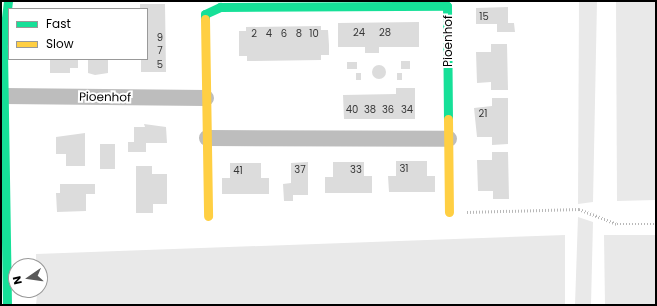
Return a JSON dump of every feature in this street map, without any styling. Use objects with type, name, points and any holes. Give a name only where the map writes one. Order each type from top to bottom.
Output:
[{"type":"street","points":[[7,305],[3,43],[8,1]]},
{"type":"street","name":"Pioenhof","points":[[208,216],[205,14],[220,7],[448,6],[449,212]]},
{"type":"street","name":"Pioenhof","points":[[4,96],[206,98]]},
{"type":"street","points":[[207,138],[449,139]]},
{"type":"path","points":[[449,212],[579,209],[617,224],[656,224]]},
{"type":"shaded area","points":[[579,1],[597,1],[593,202],[578,204]]},
{"type":"shaded area","points":[[616,1],[656,1],[656,200],[617,201]]},
{"type":"shaded area","points":[[578,217],[593,222],[591,305],[575,305]]},
{"type":"shaded area","points":[[565,235],[565,305],[36,305],[37,298],[48,298],[48,258],[36,258],[36,254]]},
{"type":"shaded area","points":[[604,235],[656,235],[656,305],[605,305]]},
{"type":"building","points":[[140,4],[165,4],[166,72],[141,72],[141,60],[148,60],[148,8],[140,8]]},
{"type":"building","points":[[508,7],[508,23],[514,23],[515,32],[497,32],[497,24],[476,24],[476,8]]},
{"type":"building","points":[[419,22],[419,47],[379,47],[379,53],[365,53],[365,47],[338,47],[338,23]]},
{"type":"building","points":[[321,26],[321,30],[328,30],[329,55],[321,55],[321,60],[247,61],[247,56],[239,56],[239,31],[246,31],[246,27]]},
{"type":"building","points":[[491,44],[507,44],[508,90],[491,90],[491,82],[477,83],[476,52],[491,52]]},
{"type":"building","points":[[50,60],[78,60],[78,68],[70,68],[70,73],[50,73]]},
{"type":"building","points":[[88,60],[108,60],[108,73],[95,75],[88,73]]},
{"type":"building","points":[[401,61],[410,61],[410,69],[401,69]]},
{"type":"building","points":[[347,62],[357,62],[357,69],[347,69]]},
{"type":"building","points":[[379,65],[384,67],[386,72],[384,77],[379,79],[374,77],[372,72],[374,67]]},
{"type":"building","points":[[356,73],[361,73],[361,80],[356,80]]},
{"type":"building","points":[[397,73],[402,73],[402,80],[397,80]]},
{"type":"building","points":[[396,88],[415,88],[415,119],[344,119],[343,95],[396,94]]},
{"type":"building","points":[[492,98],[508,98],[508,144],[492,145],[492,137],[477,137],[474,108],[492,106]]},
{"type":"building","points":[[144,124],[166,127],[167,143],[146,143],[146,152],[128,152],[128,142],[134,142],[134,127],[145,127]]},
{"type":"building","points":[[85,133],[85,166],[66,166],[66,154],[56,154],[56,137]]},
{"type":"building","points":[[100,144],[115,144],[115,169],[100,169]]},
{"type":"building","points":[[492,152],[508,152],[509,199],[493,199],[493,191],[478,191],[477,160],[492,160]]},
{"type":"building","points":[[396,161],[427,161],[427,176],[435,176],[435,192],[389,192],[388,176],[396,176]]},
{"type":"building","points":[[308,162],[308,195],[293,195],[293,201],[284,201],[283,184],[291,183],[291,163]]},
{"type":"building","points":[[333,162],[364,162],[364,176],[372,176],[372,193],[325,193],[325,177],[333,177]]},
{"type":"building","points":[[230,163],[261,163],[261,178],[269,178],[269,194],[222,194],[222,178],[230,178]]},
{"type":"building","points":[[136,166],[152,166],[152,174],[167,174],[167,204],[153,204],[153,213],[136,213]]},
{"type":"building","points":[[60,184],[95,184],[95,194],[86,194],[86,211],[57,212],[56,193],[60,193]]},
{"type":"traffic: fast","points":[[7,305],[3,43],[8,1]]},
{"type":"traffic: fast","points":[[205,19],[205,14],[220,7],[447,6],[448,119]]},
{"type":"traffic: slow","points":[[205,19],[208,216]]},
{"type":"traffic: slow","points":[[448,119],[449,212]]}]
